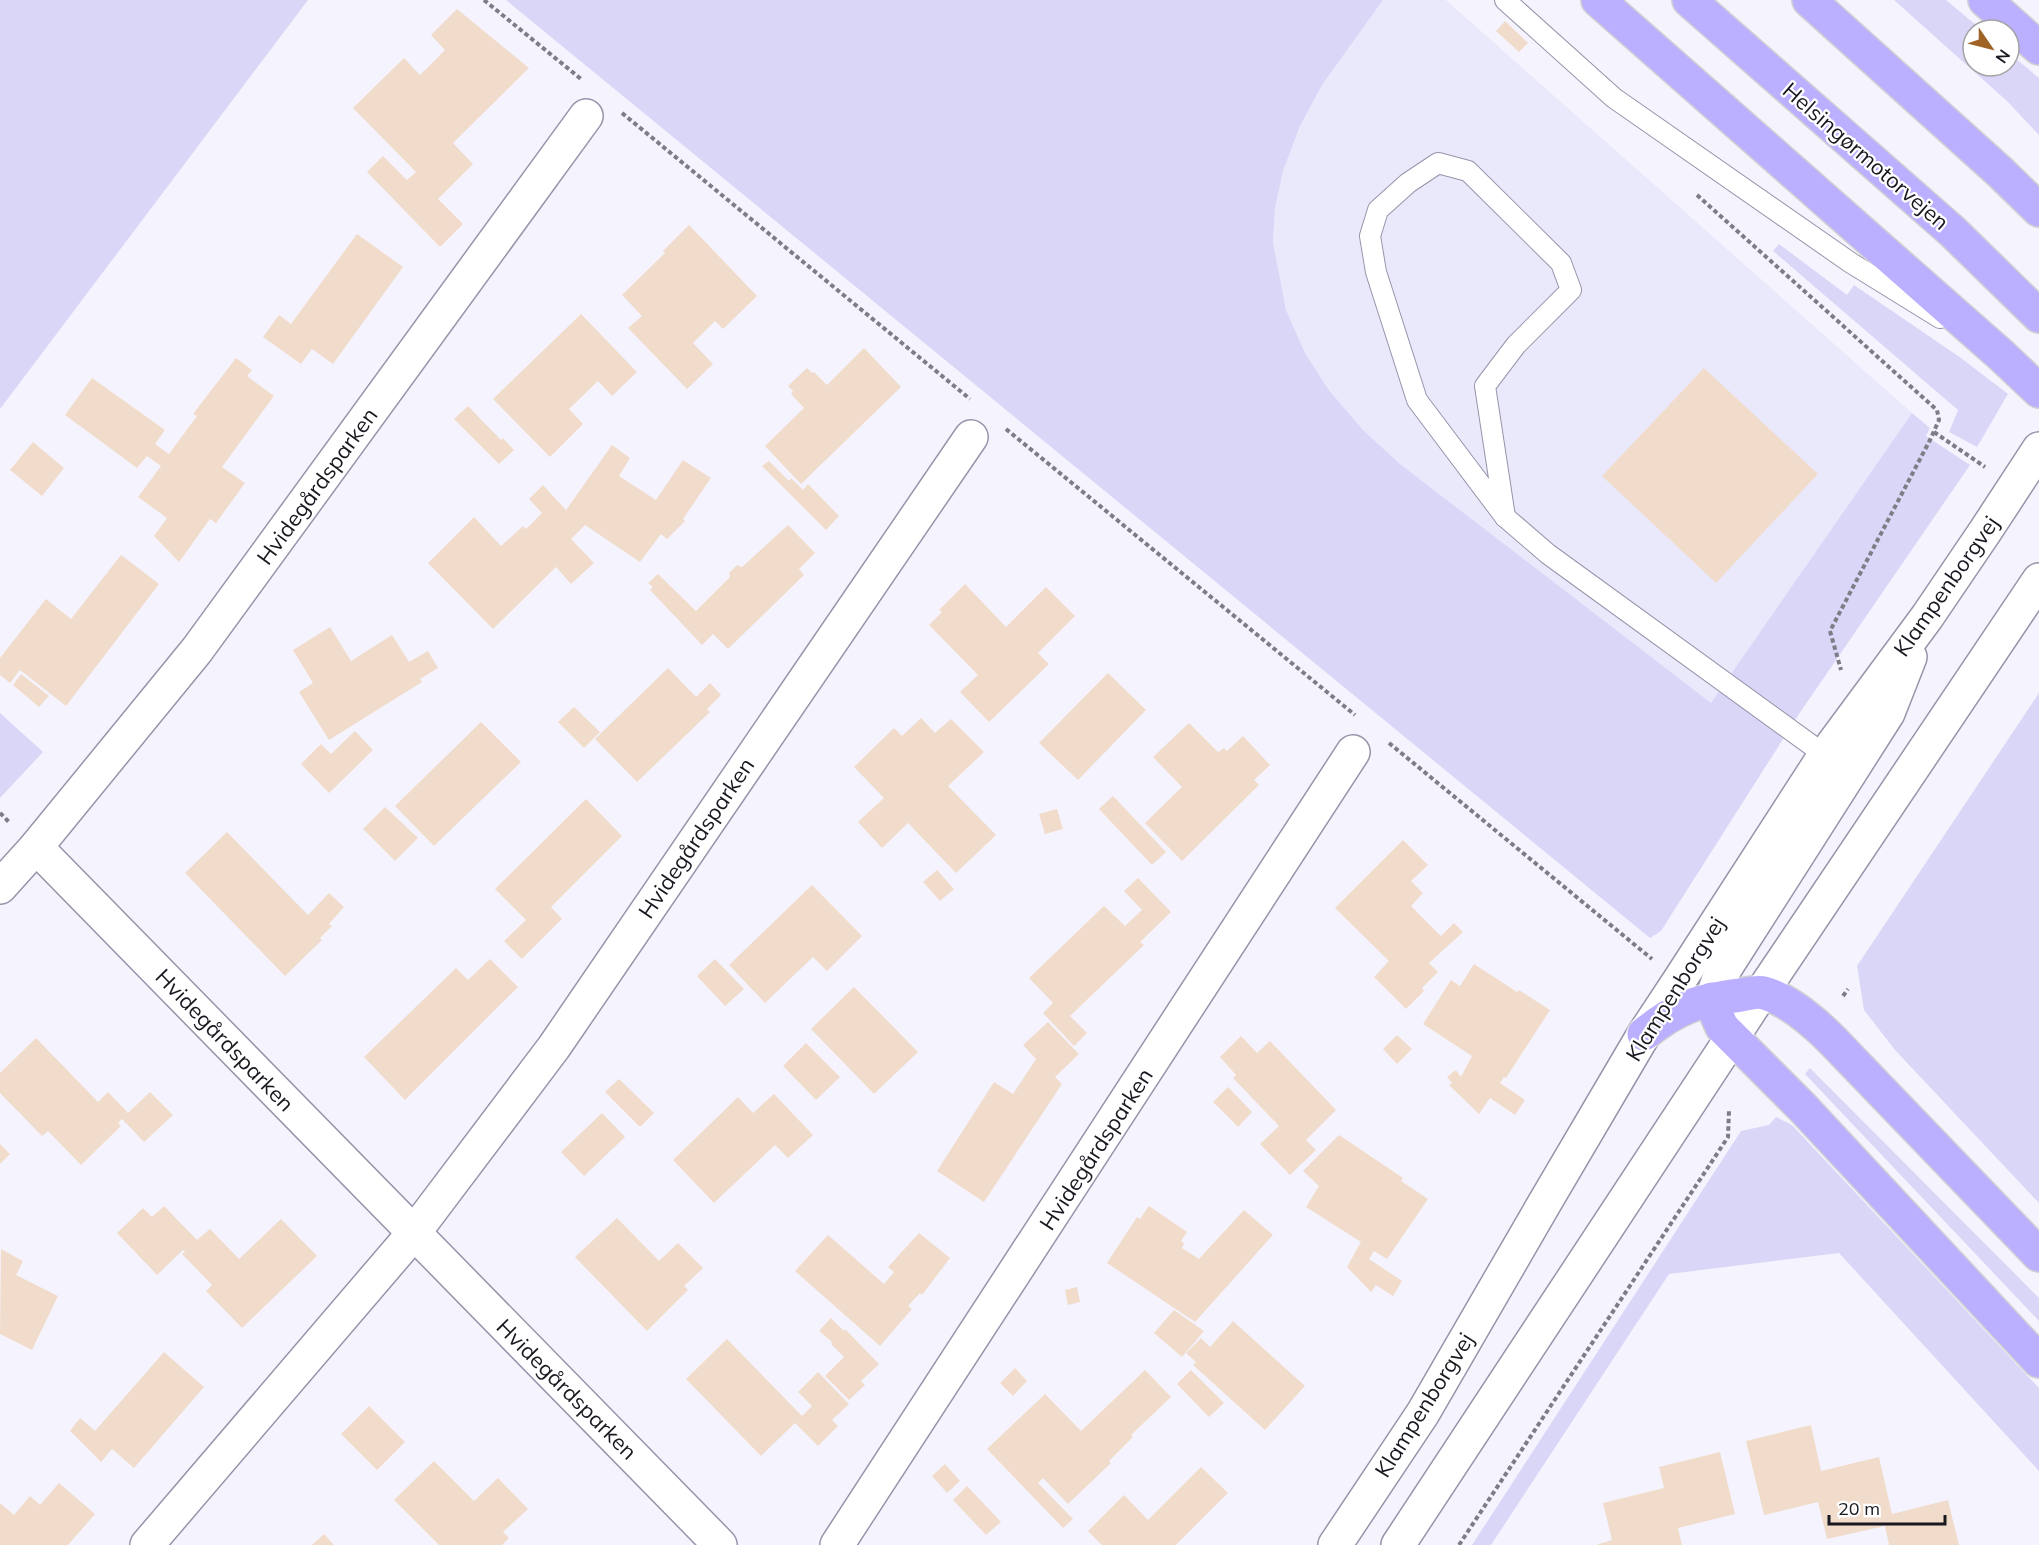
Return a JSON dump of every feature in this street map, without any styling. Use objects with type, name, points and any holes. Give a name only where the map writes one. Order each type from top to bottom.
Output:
[{"type":"highway","points":[[1598,0],[2001,354],[2039,391]]},
{"type":"highway","name":"Helsingørmotorvejen","points":[[1689,0],[1953,232],[2039,316]]},
{"type":"highway","points":[[1809,0],[2039,210]]},
{"type":"highway","points":[[1985,0],[2035,43]]},
{"type":"highway","points":[[1644,1034],[1679,1009],[1712,999],[1762,992],[1791,1006],[1822,1030],[2039,1255]]},
{"type":"highway","points":[[1712,999],[1722,1028],[1803,1108],[2039,1361]]},
{"type":"street","name":"Hvidegårdsparken","points":[[0,887],[36,847],[197,650],[586,116]]},
{"type":"street","name":"Hvidegårdsparken","points":[[147,1545],[413,1234],[554,1047],[984,429]]},
{"type":"street","name":"Klampenborgvej","points":[[1335,1545],[1423,1413],[1644,1034],[1825,755],[1927,616],[2027,467]]},
{"type":"street","points":[[1398,1545],[1762,992],[2039,579]]},
{"type":"street","points":[[1712,999],[1726,967],[1888,713],[1927,616]]},
{"type":"street","name":"Hvidegårdsparken","points":[[837,1545],[1353,752]]},
{"type":"street","name":"Hvidegårdsparken","points":[[36,847],[720,1545]]},
{"type":"lane","points":[[1505,0],[1623,104],[1851,263],[2001,354]]},
{"type":"lane","points":[[1505,517],[1485,386],[1516,345],[1571,290],[1561,263],[1468,171],[1438,163],[1408,183],[1378,210],[1370,236],[1376,272],[1417,400],[1505,517],[1548,554],[1825,755]]},
{"type":"path","points":[[484,0],[583,81]]},
{"type":"path","points":[[620,111],[979,406]]},
{"type":"path","points":[[1692,191],[1937,410],[1939,420],[1934,432],[1830,631],[1853,714]]},
{"type":"path","points":[[984,429],[1361,720]]},
{"type":"path","points":[[1934,432],[2027,467]]},
{"type":"path","points":[[1388,742],[1679,981]]},
{"type":"path","points":[[1843,996],[1848,989]]},
{"type":"path","points":[[1460,1545],[1728,1137],[1730,1104]]},
{"type":"shaded area","points":[[0,0],[308,0],[0,409]]},
{"type":"shaded area","points":[[506,0],[1383,0],[1322,85],[1300,126],[1283,171],[1275,208],[1273,242],[1286,310],[1305,353],[1328,389],[1363,430],[1400,464],[1711,703],[1912,413],[1930,428],[1926,436],[1970,465],[1799,714],[1661,931],[1650,938]]},
{"type":"shaded area","points":[[1383,0],[1446,0],[1912,413],[1711,704],[1400,464],[1363,430],[1328,389],[1305,353],[1286,310],[1273,242],[1275,208],[1283,171],[1300,126],[1322,85]]},
{"type":"shaded area","points":[[1894,0],[1946,0],[1968,18],[1961,18],[1961,60]]},
{"type":"shaded area","points":[[2021,63],[2039,78],[2039,135],[1981,78],[2021,78]]},
{"type":"shaded area","points":[[1779,244],[1847,295],[1854,285],[1961,358],[2008,394],[1977,447],[1949,432],[1958,410],[1773,251]]},
{"type":"shaded area","points":[[2039,693],[2039,1203],[1895,1050],[1864,1010],[1857,966]]},
{"type":"shaded area","points":[[0,713],[43,752],[0,798]]},
{"type":"shaded area","points":[[1810,1068],[2039,1298],[2039,1321],[1805,1074]]},
{"type":"shaded area","points":[[1776,1117],[1792,1125],[2039,1388],[2039,1471],[1839,1253],[1669,1274],[1491,1545],[1472,1545],[1741,1131],[1769,1125]]},
{"type":"building","points":[[457,9],[529,68],[453,143],[473,164],[438,199],[463,224],[440,247],[367,172],[383,156],[407,180],[416,172],[353,108],[404,58],[420,75],[445,50],[431,35]]},
{"type":"building","points":[[1505,21],[1528,43],[1519,52],[1496,31]]},
{"type":"building","points":[[689,225],[757,296],[723,329],[715,321],[693,343],[713,364],[687,389],[628,328],[642,316],[622,295],[665,253],[663,251]]},
{"type":"building","points":[[357,234],[403,267],[333,364],[312,349],[301,364],[263,337],[279,315],[291,324]]},
{"type":"building","points":[[581,314],[637,372],[612,396],[598,381],[569,409],[583,424],[550,457],[493,399]]},
{"type":"building","points":[[864,348],[901,387],[801,484],[765,446],[804,408],[791,394],[793,391],[788,386],[807,368],[827,385]]},
{"type":"building","points":[[236,358],[252,370],[247,376],[274,396],[222,467],[245,483],[216,523],[210,519],[179,562],[154,536],[167,518],[138,497],[161,466],[147,456],[137,468],[65,415],[92,378],[165,430],[155,444],[169,454],[197,416],[193,414]]},
{"type":"building","points":[[1704,368],[1818,474],[1716,583],[1602,476]]},
{"type":"building","points":[[468,406],[514,450],[499,464],[454,419]]},
{"type":"building","points":[[33,442],[64,468],[42,496],[10,470]]},
{"type":"building","points":[[612,445],[630,458],[619,476],[656,500],[683,460],[711,478],[683,519],[685,521],[667,539],[661,534],[640,562],[585,525],[571,539],[594,563],[571,584],[556,567],[493,629],[428,563],[474,517],[501,546],[523,526],[526,529],[542,513],[529,499],[543,485],[566,510]]},
{"type":"building","points":[[769,461],[789,481],[791,478],[803,490],[808,484],[839,516],[826,530],[762,466]]},
{"type":"building","points":[[788,525],[815,553],[799,569],[804,575],[728,649],[713,634],[702,645],[650,590],[653,587],[648,583],[658,574],[696,611],[730,577],[729,573],[737,565],[742,567]]},
{"type":"building","points":[[121,555],[159,584],[66,706],[20,670],[10,683],[0,675],[0,658],[46,599],[71,619]]},
{"type":"building","points":[[965,584],[1006,627],[1046,587],[1075,616],[1038,653],[1049,664],[989,722],[960,692],[978,675],[929,625],[942,612],[939,610]]},
{"type":"building","points":[[330,627],[351,661],[392,635],[409,662],[428,651],[438,668],[420,679],[422,682],[329,740],[299,692],[313,683],[293,650]]},
{"type":"building","points":[[668,668],[696,697],[710,683],[721,695],[707,709],[710,712],[637,782],[595,739]]},
{"type":"building","points":[[1108,673],[1146,710],[1078,780],[1039,743]]},
{"type":"building","points":[[21,674],[49,696],[39,707],[13,685]]},
{"type":"building","points":[[574,707],[600,732],[584,748],[558,722]]},
{"type":"building","points":[[921,718],[935,733],[951,719],[984,752],[948,786],[996,835],[956,873],[908,823],[882,848],[858,822],[884,798],[854,767],[894,728],[902,736]]},
{"type":"building","points":[[481,722],[521,762],[434,846],[395,806]]},
{"type":"building","points":[[1189,723],[1218,752],[1224,748],[1227,751],[1243,736],[1270,765],[1254,780],[1259,785],[1182,861],[1145,823],[1182,787],[1153,757]]},
{"type":"building","points":[[355,731],[373,750],[329,793],[301,764],[321,744],[331,754]]},
{"type":"building","points":[[1113,796],[1166,852],[1152,865],[1099,809]]},
{"type":"building","points":[[586,799],[622,836],[551,907],[562,919],[522,959],[504,941],[526,920],[495,889]]},
{"type":"building","points":[[385,807],[418,838],[395,861],[363,829]]},
{"type":"building","points":[[1057,809],[1063,829],[1045,834],[1039,814]]},
{"type":"building","points":[[227,832],[308,915],[329,893],[344,907],[329,924],[332,926],[320,938],[322,940],[285,976],[185,873]]},
{"type":"building","points":[[1403,840],[1428,865],[1411,881],[1423,893],[1411,906],[1441,936],[1454,923],[1463,932],[1429,963],[1438,972],[1422,988],[1424,991],[1406,1009],[1374,977],[1389,961],[1335,908]]},
{"type":"building","points":[[937,870],[954,889],[940,901],[923,882]]},
{"type":"building","points":[[1138,878],[1171,912],[1140,942],[1144,945],[1070,1016],[1087,1033],[1074,1046],[1043,1013],[1053,1003],[1029,978],[1104,906],[1125,926],[1142,910],[1124,891]]},
{"type":"building","points":[[812,885],[862,936],[827,971],[813,957],[765,1003],[729,965]]},
{"type":"building","points":[[490,959],[518,987],[405,1100],[364,1057],[456,968],[468,980]]},
{"type":"building","points":[[715,959],[744,989],[725,1006],[697,976]]},
{"type":"building","points":[[1474,964],[1550,1010],[1506,1078],[1504,1077],[1500,1083],[1525,1100],[1515,1115],[1490,1098],[1479,1114],[1449,1085],[1452,1083],[1447,1077],[1456,1070],[1460,1076],[1462,1075],[1472,1056],[1423,1024],[1451,980],[1460,986]]},
{"type":"building","points":[[854,987],[918,1052],[874,1094],[811,1029]]},
{"type":"building","points":[[1048,1022],[1079,1054],[1055,1077],[1062,1084],[984,1202],[937,1171],[994,1082],[1013,1094],[1036,1059],[1023,1045]]},
{"type":"building","points":[[1397,1035],[1412,1049],[1397,1064],[1383,1049]]},
{"type":"building","points":[[1241,1036],[1257,1053],[1270,1041],[1336,1110],[1306,1140],[1316,1150],[1290,1175],[1260,1144],[1279,1126],[1233,1078],[1236,1075],[1220,1057]]},
{"type":"building","points":[[36,1038],[98,1102],[108,1092],[128,1113],[150,1092],[173,1115],[144,1142],[122,1119],[118,1123],[121,1126],[81,1165],[48,1131],[42,1136],[0,1093],[0,1073]]},
{"type":"building","points":[[806,1043],[840,1077],[816,1100],[783,1066]]},
{"type":"building","points":[[619,1079],[654,1113],[640,1127],[605,1092]]},
{"type":"building","points":[[1228,1087],[1252,1112],[1238,1127],[1213,1102]]},
{"type":"building","points":[[774,1094],[813,1135],[788,1158],[775,1145],[714,1203],[673,1160],[738,1097],[753,1113]]},
{"type":"building","points":[[602,1113],[625,1137],[584,1176],[561,1152]]},
{"type":"building","points":[[1339,1135],[1403,1178],[1401,1181],[1428,1199],[1387,1259],[1374,1251],[1369,1259],[1402,1281],[1393,1296],[1376,1285],[1371,1292],[1347,1267],[1361,1242],[1306,1207],[1319,1186],[1303,1171]]},
{"type":"building","points":[[0,1144],[10,1154],[0,1164]]},
{"type":"building","points":[[164,1206],[197,1240],[210,1229],[239,1259],[281,1219],[317,1256],[242,1328],[206,1291],[212,1285],[182,1254],[185,1252],[183,1250],[157,1275],[117,1233],[143,1208],[152,1217]]},
{"type":"building","points":[[1149,1206],[1187,1232],[1181,1241],[1184,1243],[1182,1248],[1199,1259],[1244,1210],[1273,1235],[1195,1322],[1107,1263],[1137,1217],[1140,1219]]},
{"type":"building","points":[[617,1218],[659,1261],[678,1243],[703,1268],[684,1286],[688,1290],[647,1331],[575,1257]]},
{"type":"building","points":[[919,1233],[950,1258],[922,1295],[920,1293],[908,1306],[912,1309],[880,1346],[795,1271],[828,1235],[884,1284],[894,1272],[888,1267]]},
{"type":"building","points":[[1,1249],[23,1261],[16,1275],[58,1296],[32,1350],[0,1334]]},
{"type":"building","points":[[1077,1287],[1080,1302],[1068,1305],[1065,1290]]},
{"type":"building","points":[[1174,1310],[1204,1331],[1182,1357],[1154,1333]]},
{"type":"building","points":[[831,1318],[879,1364],[861,1381],[865,1385],[849,1400],[825,1376],[844,1357],[819,1331]]},
{"type":"building","points":[[1233,1321],[1305,1386],[1265,1430],[1193,1365],[1196,1362],[1186,1353],[1201,1338],[1210,1347]]},
{"type":"building","points":[[727,1339],[802,1416],[812,1406],[798,1392],[818,1372],[849,1404],[832,1420],[838,1426],[818,1446],[795,1423],[761,1456],[686,1379]]},
{"type":"building","points":[[164,1352],[204,1387],[134,1468],[112,1449],[101,1462],[70,1431],[80,1418],[95,1431]]},
{"type":"building","points":[[1015,1368],[1027,1381],[1013,1396],[1000,1383]]},
{"type":"building","points":[[1145,1370],[1171,1397],[1131,1435],[1133,1437],[1109,1461],[1111,1463],[1068,1504],[1043,1478],[1038,1483],[1073,1519],[1063,1528],[987,1449],[1045,1394],[1081,1431]]},
{"type":"building","points":[[1191,1370],[1224,1403],[1209,1417],[1177,1384]]},
{"type":"building","points":[[369,1406],[405,1442],[377,1470],[341,1434]]},
{"type":"building","points":[[1811,1425],[1821,1471],[1879,1457],[1892,1514],[1948,1500],[1959,1545],[1889,1545],[1885,1526],[1827,1539],[1818,1502],[1764,1515],[1746,1441]]},
{"type":"building","points":[[1720,1452],[1735,1514],[1678,1528],[1682,1545],[1596,1545],[1612,1540],[1603,1503],[1664,1488],[1659,1467]]},
{"type":"building","points":[[434,1461],[474,1501],[498,1478],[528,1509],[503,1532],[509,1538],[502,1545],[439,1545],[394,1500]]},
{"type":"building","points":[[945,1464],[960,1481],[947,1493],[932,1476]]},
{"type":"building","points":[[1201,1467],[1228,1493],[1176,1545],[1102,1545],[1088,1531],[1124,1495],[1148,1520]]},
{"type":"building","points":[[59,1483],[95,1514],[68,1545],[0,1545],[0,1503],[14,1515],[30,1496],[40,1505]]},
{"type":"building","points":[[967,1486],[1001,1522],[986,1535],[953,1500]]},
{"type":"building","points":[[324,1534],[334,1545],[312,1545]]}]
